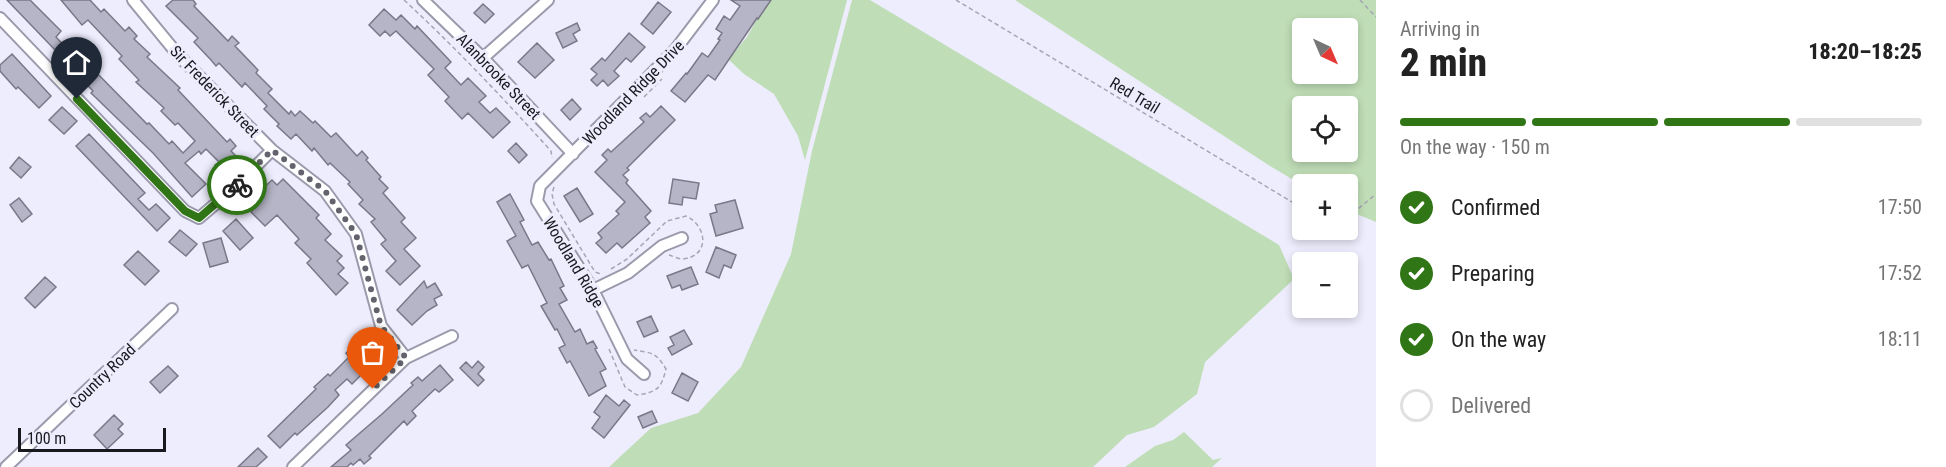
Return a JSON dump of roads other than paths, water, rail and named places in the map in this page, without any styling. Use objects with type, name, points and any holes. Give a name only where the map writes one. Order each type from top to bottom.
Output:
[{"type":"street","name":"Sir Frederick Street","points":[[133,0],[179,56],[272,150],[325,191],[356,234],[381,326],[406,358]]},
{"type":"street","name":"Alanbrooke Street","points":[[423,0],[483,58],[573,154]]},
{"type":"street","points":[[483,58],[548,0]]},
{"type":"street","name":"Woodland Ridge Drive","points":[[573,154],[675,50],[713,0]]},
{"type":"street","points":[[0,18],[185,211],[192,215],[199,218],[211,209],[272,150]]},
{"type":"street","name":"Woodland Ridge","points":[[573,154],[540,186],[537,201],[593,291],[627,359],[644,374]]},
{"type":"street","points":[[593,291],[628,273],[662,246],[682,238]]},
{"type":"street","name":"Country Road","points":[[6,467],[172,309]]},
{"type":"street","points":[[292,467],[406,358],[452,336]]}]
